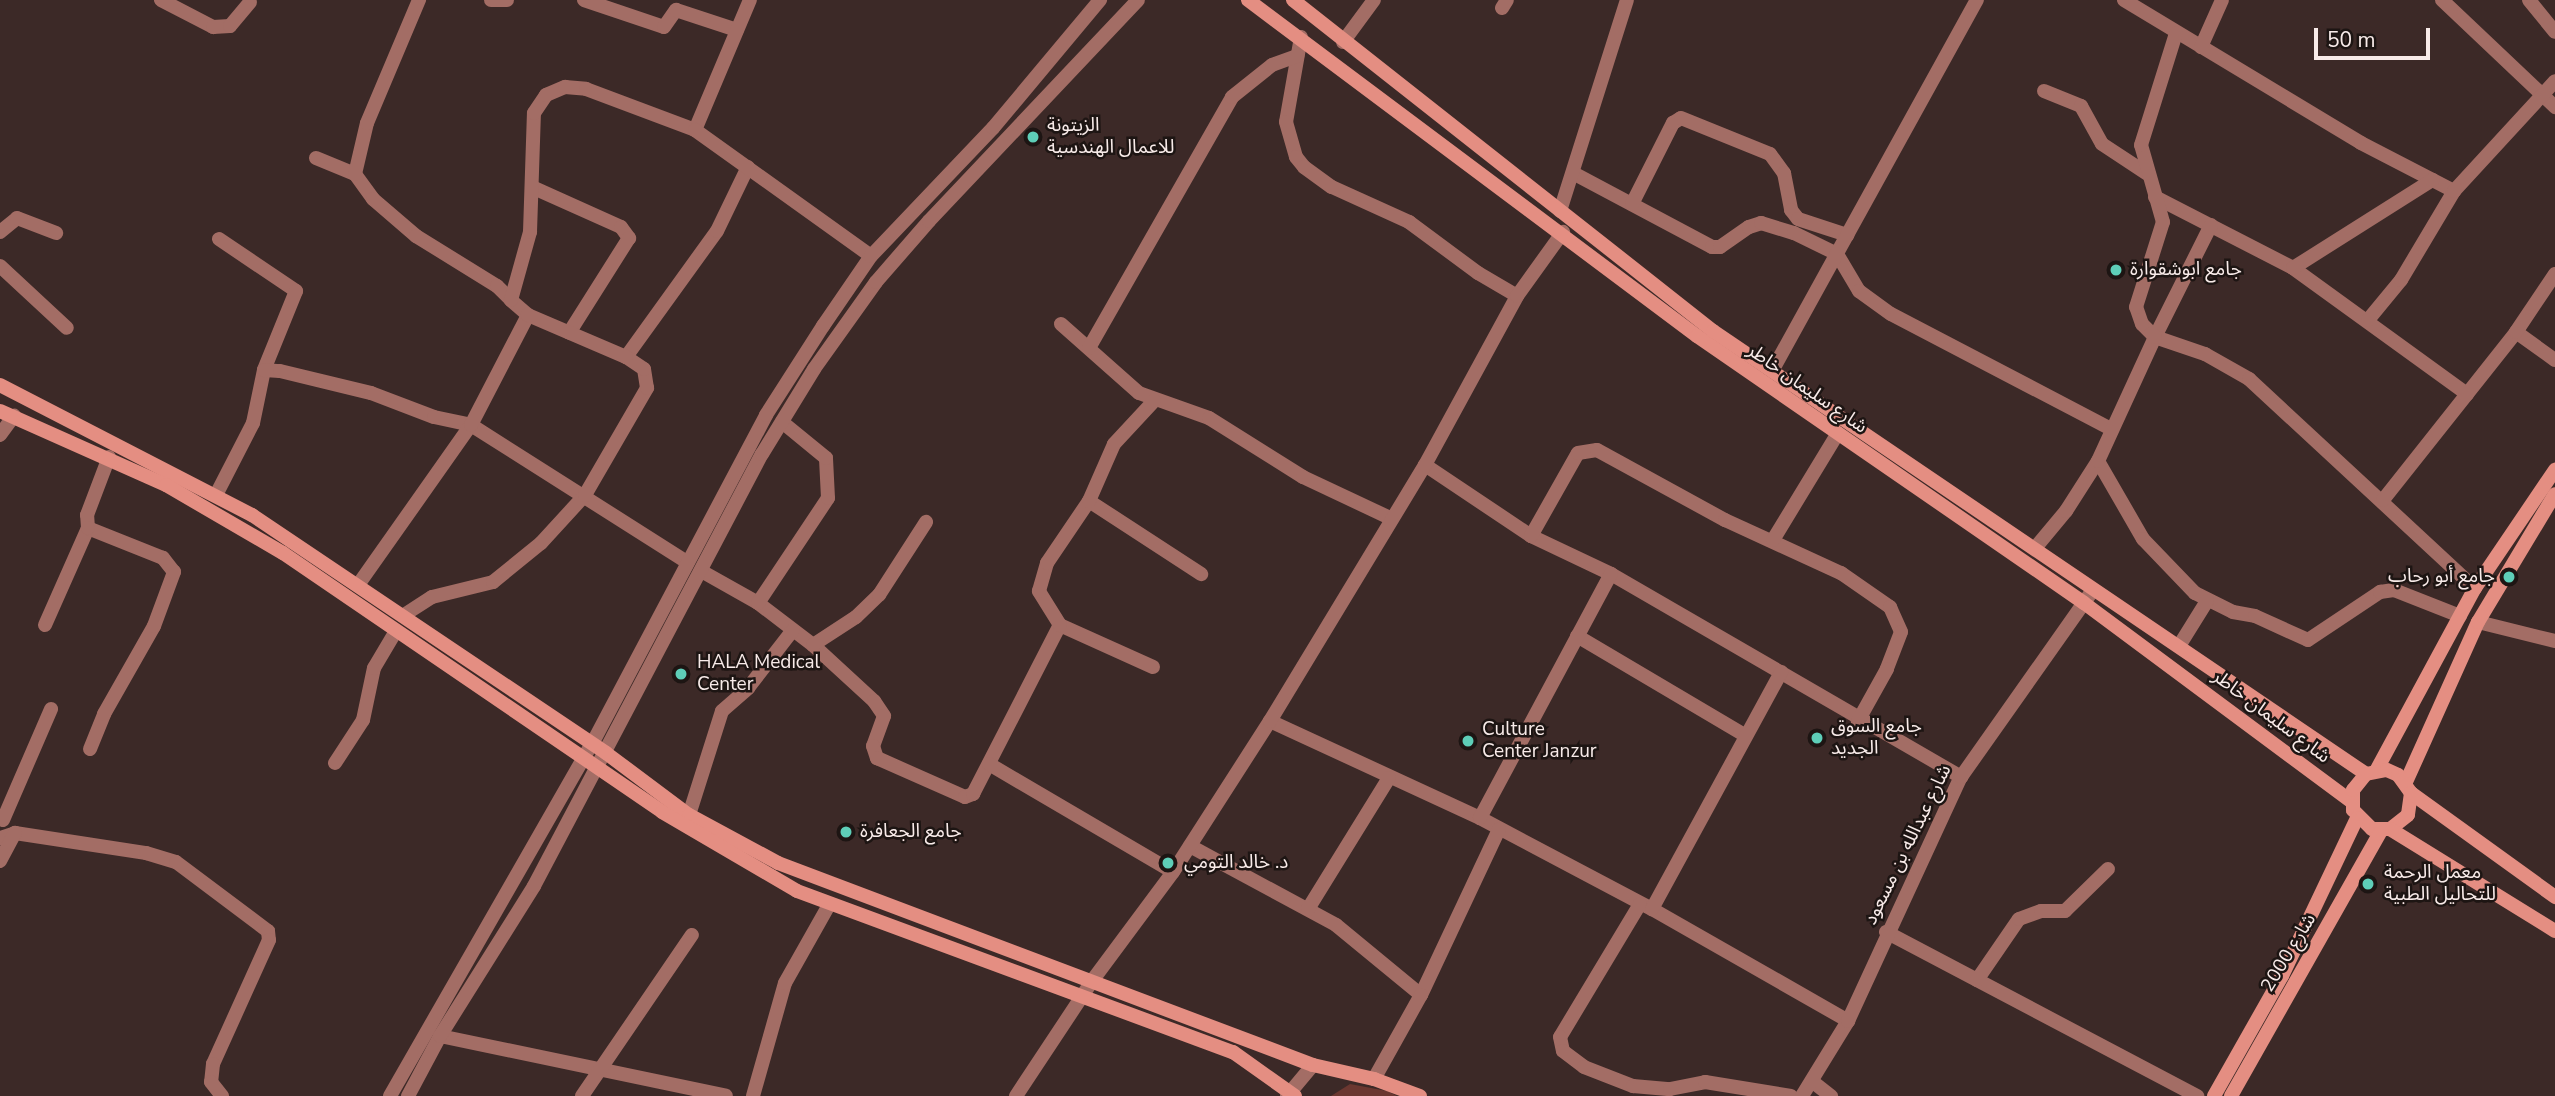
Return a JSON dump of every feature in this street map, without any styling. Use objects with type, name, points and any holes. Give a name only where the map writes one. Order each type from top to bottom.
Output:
[{"type":"main road","name":"شارع سليمان خاطر","points":[[1248,0],[1563,232],[1697,336],[2084,603],[2351,801]]},
{"type":"main road","name":"شارع سليمان خاطر","points":[[1293,0],[1713,331],[2179,646],[2371,772]]},
{"type":"main road","points":[[0,385],[216,495],[404,615],[606,753],[689,815],[790,868],[1312,1065],[1374,1079],[1420,1096]]},
{"type":"main road","points":[[7,414],[109,457],[283,553],[583,760],[677,821],[829,905],[1080,999],[1233,1052],[1291,1095]]},
{"type":"main road","points":[[2214,1096],[2282,976],[2357,818],[2351,801],[2353,790],[2371,772],[2475,588],[2555,470]]},
{"type":"main road","points":[[2386,830],[2408,815],[2409,787],[2478,622],[2555,494]]},
{"type":"main road","points":[[2371,772],[2387,770],[2555,897]]},
{"type":"main road","points":[[2357,818],[2386,830],[2555,931]]},
{"type":"main road","name":"شارع 2000","points":[[2231,1096],[2386,830]]},
{"type":"street","points":[[161,0],[212,27],[230,26],[250,2]]},
{"type":"street","points":[[355,174],[367,123],[419,0]]},
{"type":"street","points":[[491,0],[507,0]]},
{"type":"street","points":[[583,0],[664,27],[676,10],[737,30]]},
{"type":"street","points":[[695,130],[750,0]]},
{"type":"street","points":[[390,1096],[592,744],[685,561],[765,415],[871,256],[993,128],[1100,0]]},
{"type":"street","points":[[408,1096],[440,1036],[534,886],[782,422],[814,369],[876,282],[1021,119],[1138,0]]},
{"type":"street","points":[[1343,42],[1374,0]]},
{"type":"street","points":[[1560,211],[1627,0]]},
{"type":"street","points":[[1772,371],[1977,0]]},
{"type":"street","points":[[2124,0],[2361,144],[2454,191]]},
{"type":"street","points":[[2201,47],[2222,0]]},
{"type":"street","points":[[2442,0],[2555,107]]},
{"type":"street","points":[[2529,0],[2555,32]]},
{"type":"street","points":[[2176,33],[2141,145],[2146,173],[2163,222],[2160,240],[2136,307],[2142,324],[2155,337],[2205,354],[2249,380],[2384,500],[2475,588]]},
{"type":"street","points":[[1301,37],[1286,122],[1296,157],[1304,167],[1332,187],[1409,222],[1478,273],[1517,296]]},
{"type":"street","points":[[1089,348],[1232,97],[1272,65],[1297,56]]},
{"type":"street","points":[[2368,320],[2400,280],[2454,191],[2541,93],[2555,81]]},
{"type":"street","points":[[511,300],[530,232],[534,188],[534,113],[556,89],[586,89],[695,130],[871,256]]},
{"type":"street","points":[[2044,91],[2081,106],[2102,144],[2146,173]]},
{"type":"street","points":[[1632,204],[1673,123],[1681,118],[1770,154],[1784,173],[1791,211],[1798,219],[1847,235]]},
{"type":"street","points":[[316,158],[355,174],[373,199],[416,236],[497,286],[528,315],[626,357],[644,369],[647,388],[584,495],[541,543],[493,582],[432,597],[404,615]]},
{"type":"street","points":[[626,357],[707,247],[747,167]]},
{"type":"street","points":[[1573,173],[1712,247],[1720,247],[1761,223],[1837,254],[1859,291],[1872,302],[2110,429]]},
{"type":"street","points":[[2293,268],[2432,180]]},
{"type":"street","points":[[534,188],[621,227],[629,238],[569,333]]},
{"type":"street","points":[[2155,197],[2293,268],[2467,394]]},
{"type":"street","points":[[0,232],[17,218],[56,233]]},
{"type":"street","points":[[2036,547],[2066,511],[2098,461],[2110,429],[2211,225]]},
{"type":"street","points":[[1016,1096],[1092,981],[1173,872],[1270,721],[1390,518],[1425,465],[1517,296],[1563,232]]},
{"type":"street","points":[[216,495],[253,422],[264,370],[296,291],[219,239]]},
{"type":"street","points":[[0,266],[67,328]]},
{"type":"street","points":[[2384,500],[2516,332],[2555,274]]},
{"type":"street","points":[[358,584],[471,425],[528,315]]},
{"type":"street","points":[[1061,324],[1116,375],[1154,401],[1209,418],[1303,477],[1390,518]]},
{"type":"street","points":[[2516,332],[2555,360]]},
{"type":"street","points":[[264,370],[371,393],[434,417],[471,425],[685,561]]},
{"type":"street","points":[[1153,667],[1060,625],[1042,599],[1039,579],[1089,501],[1114,444],[1154,401]]},
{"type":"street","points":[[0,435],[7,414]]},
{"type":"street","points":[[758,603],[828,498],[826,458],[782,422]]},
{"type":"street","points":[[1773,540],[1838,433]]},
{"type":"street","points":[[1531,536],[1569,465],[1586,450],[1608,455],[1725,520],[1773,540],[1852,580],[1897,616],[1900,632],[1896,648],[1858,721]]},
{"type":"street","points":[[45,625],[88,528],[87,515],[109,457]]},
{"type":"street","points":[[2098,461],[2143,539],[2207,601],[2255,616],[2301,640],[2353,614],[2380,592],[2394,590],[2460,617]]},
{"type":"street","points":[[1425,465],[1531,536],[1611,574],[1781,671],[1858,721],[1961,777]]},
{"type":"street","points":[[1089,501],[1201,574]]},
{"type":"street","points":[[813,645],[856,617],[879,595],[926,522]]},
{"type":"street","points":[[88,528],[163,558],[174,572],[154,626],[104,714],[90,749]]},
{"type":"street","points":[[703,572],[758,603],[813,645],[881,710],[884,719],[873,750],[884,764],[965,797],[973,794],[1060,625]]},
{"type":"street","points":[[1480,818],[1611,574]]},
{"type":"street","name":"شارع عبدالله بن مسعود","points":[[1802,1096],[1848,1021],[1886,932],[1961,777],[2094,589]]},
{"type":"street","points":[[2179,646],[2207,601]]},
{"type":"street","points":[[2478,622],[2555,641]]},
{"type":"street","points":[[689,815],[722,711],[748,688],[793,630]]},
{"type":"street","points":[[335,762],[363,720],[374,668],[396,631]]},
{"type":"street","points":[[1577,636],[1746,736]]},
{"type":"street","points":[[1781,671],[1646,906],[1560,1037],[1560,1044],[1584,1067],[1633,1086],[1668,1093],[1705,1082],[1791,1096]]},
{"type":"street","points":[[15,833],[1,818],[51,709]]},
{"type":"street","points":[[1270,721],[1388,778],[1480,818],[1646,906],[1848,1021]]},
{"type":"street","points":[[989,764],[1173,872]]},
{"type":"street","points":[[1308,909],[1388,778]]},
{"type":"street","points":[[1374,1079],[1421,995],[1499,829]]},
{"type":"street","points":[[0,862],[15,833]]},
{"type":"street","points":[[0,838],[15,833],[146,853],[176,862],[268,931],[269,940],[213,1064],[211,1082],[222,1096]]},
{"type":"street","points":[[1190,846],[1336,925],[1421,995]]},
{"type":"street","points":[[1977,980],[2019,919],[2041,911],[2065,911],[2108,870]]},
{"type":"street","points":[[753,1096],[785,983],[829,905]]},
{"type":"street","points":[[1886,932],[2197,1096]]},
{"type":"street","points":[[582,1096],[597,1070],[692,935]]},
{"type":"street","points":[[440,1036],[726,1096]]},
{"type":"street","points":[[1291,1095],[1312,1065]]},
{"type":"street","points":[[1813,1082],[1831,1096]]},
{"type":"shaded area","points":[[1350,1084],[1387,1091],[1397,1096],[1331,1096]]},
{"type":"place","name":"الزيتونة للاعمال الهندسية","points":[[1033,137]]},
{"type":"place","name":"جامع ابوشقوارة","points":[[2116,270]]},
{"type":"place","name":"جامع أبو رحاب","points":[[2509,577]]},
{"type":"place","name":"HALA Medical Center","points":[[681,674]]},
{"type":"place","name":"جامع السوق الجديد","points":[[1817,738]]},
{"type":"place","name":"Culture Center Janzur","points":[[1468,741]]},
{"type":"place","name":"جامع الجعافرة","points":[[846,832]]},
{"type":"place","name":"د. خالد التومي","points":[[1168,863]]},
{"type":"place","name":"معمل الرحمة للتحاليل الطبية","points":[[2368,884]]}]
